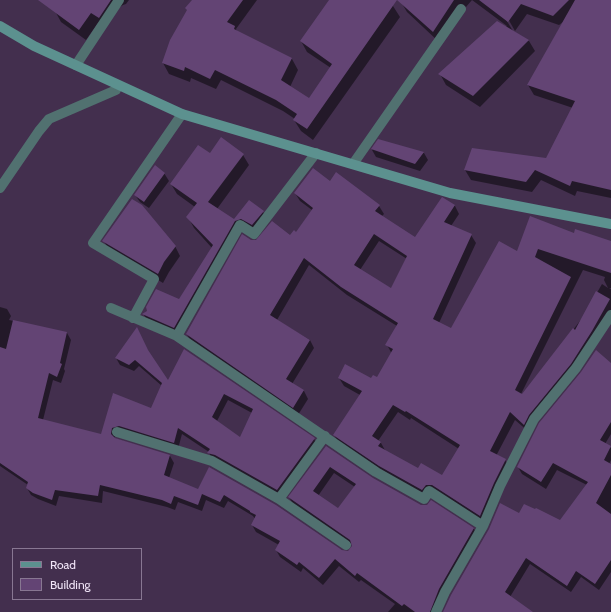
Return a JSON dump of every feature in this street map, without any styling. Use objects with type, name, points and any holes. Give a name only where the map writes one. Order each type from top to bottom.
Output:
[{"type":"main road","points":[[0,26],[34,46],[182,114],[450,193],[611,224]]},
{"type":"street","points":[[76,65],[119,0]]},
{"type":"street","points":[[352,164],[460,9]]},
{"type":"street","points":[[0,188],[39,131],[49,119],[116,90]]},
{"type":"street","points":[[133,318],[154,279],[93,243],[182,114]]},
{"type":"street","points":[[177,336],[240,225],[254,234],[316,153]]},
{"type":"street","points":[[111,308],[177,336],[376,472],[424,499],[429,491],[482,526]]},
{"type":"street","points":[[436,612],[445,592],[482,526],[500,486],[534,419],[576,368],[611,315]]},
{"type":"street","points":[[117,432],[212,461],[279,499],[346,545]]},
{"type":"street","points":[[279,499],[325,436]]},
{"type":"building","points":[[38,0],[111,0],[99,18],[91,13],[79,30]]},
{"type":"building","points":[[192,0],[243,0],[227,22],[235,26],[234,29],[292,58],[281,80],[309,98],[332,64],[300,41],[329,0],[397,0],[307,129],[293,120],[297,114],[276,100],[215,70],[210,79],[185,67],[184,71],[162,63],[170,40],[187,10],[185,8]]},
{"type":"building","points":[[397,0],[454,0],[433,32]]},
{"type":"building","points":[[479,0],[569,0],[553,16],[521,4],[508,22]]},
{"type":"building","points":[[575,0],[611,0],[611,190],[572,181],[570,186],[535,170],[526,182],[464,170],[472,148],[546,158],[575,101],[527,85]]},
{"type":"building","points":[[497,21],[529,40],[473,96],[438,74]]},
{"type":"building","points":[[221,137],[244,154],[208,202],[234,219],[249,200],[264,211],[252,225],[241,219],[235,221],[174,328],[142,314],[147,311],[146,307],[156,289],[179,299],[213,245],[186,217],[197,203],[170,184],[198,145],[210,153]]},
{"type":"building","points":[[378,139],[424,152],[415,164],[371,149]]},
{"type":"building","points":[[155,165],[165,173],[144,202],[134,195]]},
{"type":"building","points":[[313,168],[330,181],[336,172],[380,205],[375,211],[415,237],[442,197],[455,205],[444,222],[472,234],[433,319],[451,328],[499,241],[517,251],[530,216],[574,233],[575,229],[611,241],[611,273],[538,249],[535,257],[571,277],[515,390],[522,394],[573,328],[575,330],[596,291],[610,299],[571,364],[529,415],[524,425],[510,412],[490,451],[506,459],[480,516],[432,485],[426,485],[422,490],[379,466],[333,435],[362,391],[338,378],[345,364],[371,378],[373,375],[377,377],[393,349],[385,345],[398,323],[341,287],[304,258],[270,315],[310,340],[286,379],[304,390],[293,408],[186,334],[242,234],[251,240],[256,240],[272,221],[290,235],[294,230],[296,232],[313,208],[294,193]],"holes":[[[374,234],[407,256],[391,288],[354,265]],[[393,405],[405,412],[406,411],[460,445],[442,475],[421,463],[418,468],[378,446],[381,442],[372,436]]]},
{"type":"building","points":[[132,199],[142,205],[176,246],[164,262],[158,274],[102,241]]},
{"type":"building","points":[[13,320],[67,332],[60,363],[62,364],[57,377],[49,373],[38,418],[101,434],[113,393],[151,408],[162,383],[135,360],[129,365],[115,358],[137,327],[148,350],[168,380],[184,349],[315,438],[277,490],[215,455],[207,453],[210,449],[178,428],[174,443],[119,426],[112,428],[111,434],[115,438],[170,455],[164,475],[198,489],[209,467],[276,505],[342,550],[348,551],[352,546],[350,540],[288,497],[326,446],[373,478],[421,505],[427,505],[431,500],[474,528],[439,589],[430,612],[415,612],[404,604],[402,606],[357,573],[355,576],[335,559],[319,578],[299,562],[297,565],[275,550],[280,541],[251,525],[256,515],[224,495],[220,502],[202,494],[198,505],[174,496],[171,504],[162,500],[100,485],[98,496],[55,490],[52,500],[33,493],[26,488],[28,482],[0,463],[0,347],[6,349]],"holes":[[[224,394],[253,409],[240,437],[212,417]],[[330,467],[356,484],[338,508],[313,491]]]},
{"type":"building","points":[[596,350],[611,363],[611,422],[600,440],[611,446],[604,460],[611,464],[611,475],[596,503],[611,514],[611,560],[595,584],[576,571],[567,586],[526,558],[505,592],[533,612],[443,612],[451,595],[489,529],[500,503],[519,513],[524,504],[535,509],[536,508],[560,520],[588,482],[553,463],[541,482],[517,467],[539,423],[581,372]]}]
